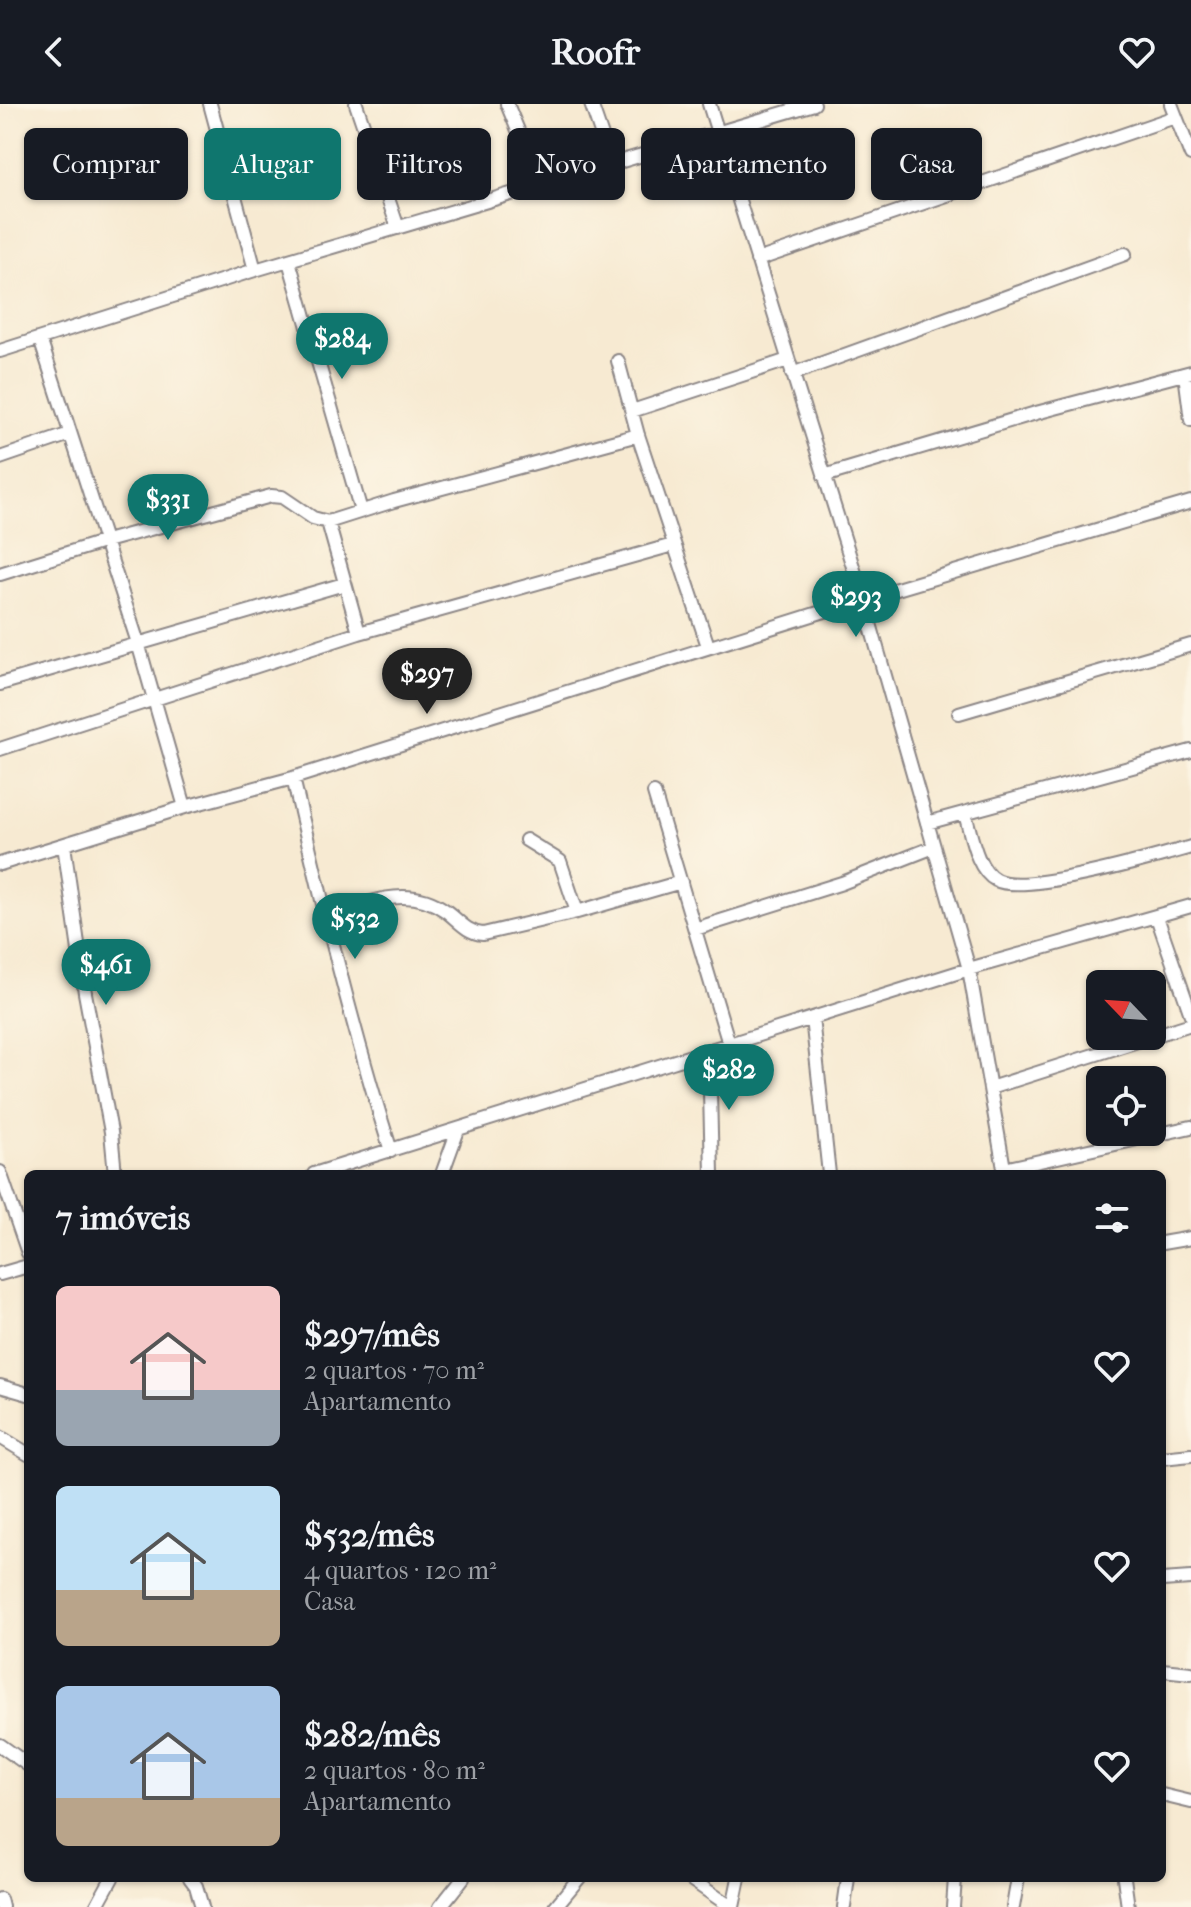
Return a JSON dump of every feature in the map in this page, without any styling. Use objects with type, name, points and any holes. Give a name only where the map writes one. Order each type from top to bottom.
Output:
[{"type":"street","points":[[210,104],[255,270]]},
{"type":"street","points":[[356,104],[398,228]]},
{"type":"street","points":[[507,104],[517,128]]},
{"type":"street","points":[[591,104],[599,128]]},
{"type":"street","points":[[709,104],[716,128]]},
{"type":"street","points":[[737,128],[814,104]]},
{"type":"street","points":[[1171,104],[1191,155]]},
{"type":"street","points":[[757,260],[1175,117]]},
{"type":"street","points":[[0,351],[255,270],[507,196]]},
{"type":"street","points":[[738,200],[863,599],[969,969],[1005,1170]]},
{"type":"street","points":[[792,374],[1125,254]]},
{"type":"street","points":[[289,261],[361,511]]},
{"type":"street","points":[[40,339],[138,643],[185,807]]},
{"type":"street","points":[[632,411],[788,360]]},
{"type":"street","points":[[618,361],[638,435],[708,646]]},
{"type":"street","points":[[824,476],[1036,413],[1188,373],[1191,420]]},
{"type":"street","points":[[0,458],[70,434]]},
{"type":"street","points":[[0,574],[271,496],[282,497],[313,518],[328,522],[638,435]]},
{"type":"street","points":[[0,864],[185,807],[293,778],[708,646],[1191,502]]},
{"type":"street","points":[[328,522],[359,633]]},
{"type":"street","points":[[0,749],[359,633],[673,545]]},
{"type":"street","points":[[0,684],[344,584]]},
{"type":"street","points":[[959,713],[1191,645]]},
{"type":"street","points":[[927,823],[1191,751]]},
{"type":"street","points":[[293,778],[326,922],[391,1151]]},
{"type":"street","points":[[654,793],[729,1044]]},
{"type":"street","points":[[965,814],[982,865],[997,881],[1013,884],[1097,872],[1191,847]]},
{"type":"street","points":[[526,840],[560,861],[577,912]]},
{"type":"street","points":[[64,845],[115,1170]]},
{"type":"street","points":[[695,929],[842,883],[934,847]]},
{"type":"street","points":[[326,922],[365,903],[412,896],[434,903],[475,934],[483,934],[577,912],[681,882]]},
{"type":"street","points":[[327,1170],[969,969],[1191,906]]},
{"type":"street","points":[[1157,917],[1191,1015]]},
{"type":"street","points":[[812,1018],[829,1170]]},
{"type":"street","points":[[990,1088],[1191,1024]]},
{"type":"street","points":[[709,1050],[712,1170]]},
{"type":"street","points":[[1013,1170],[1191,1127]]},
{"type":"street","points":[[443,1170],[458,1130]]},
{"type":"street","points":[[0,1172],[24,1241]]},
{"type":"street","points":[[1166,1242],[1191,1238]]},
{"type":"street","points":[[0,1274],[24,1267]]},
{"type":"street","points":[[0,1386],[24,1393]]},
{"type":"street","points":[[0,1437],[24,1452]]},
{"type":"street","points":[[1166,1458],[1191,1455]]},
{"type":"street","points":[[1166,1580],[1191,1578]]},
{"type":"street","points":[[1166,1670],[1191,1673]]},
{"type":"street","points":[[0,1745],[24,1762]]},
{"type":"street","points":[[1166,1796],[1191,1802]]},
{"type":"street","points":[[96,1907],[110,1882]]},
{"type":"street","points":[[193,1882],[202,1907]]},
{"type":"street","points":[[440,1907],[460,1882]]},
{"type":"street","points":[[555,1907],[576,1882]]},
{"type":"street","points":[[695,1882],[732,1907],[738,1882]]},
{"type":"street","points":[[844,1907],[847,1882]]},
{"type":"street","points":[[953,1907],[955,1882]]},
{"type":"street","points":[[1013,1907],[1017,1882]]},
{"type":"street","points":[[1125,1882],[1128,1907]]},
{"type":"street","points":[[0,1899],[2,1907]]}]
